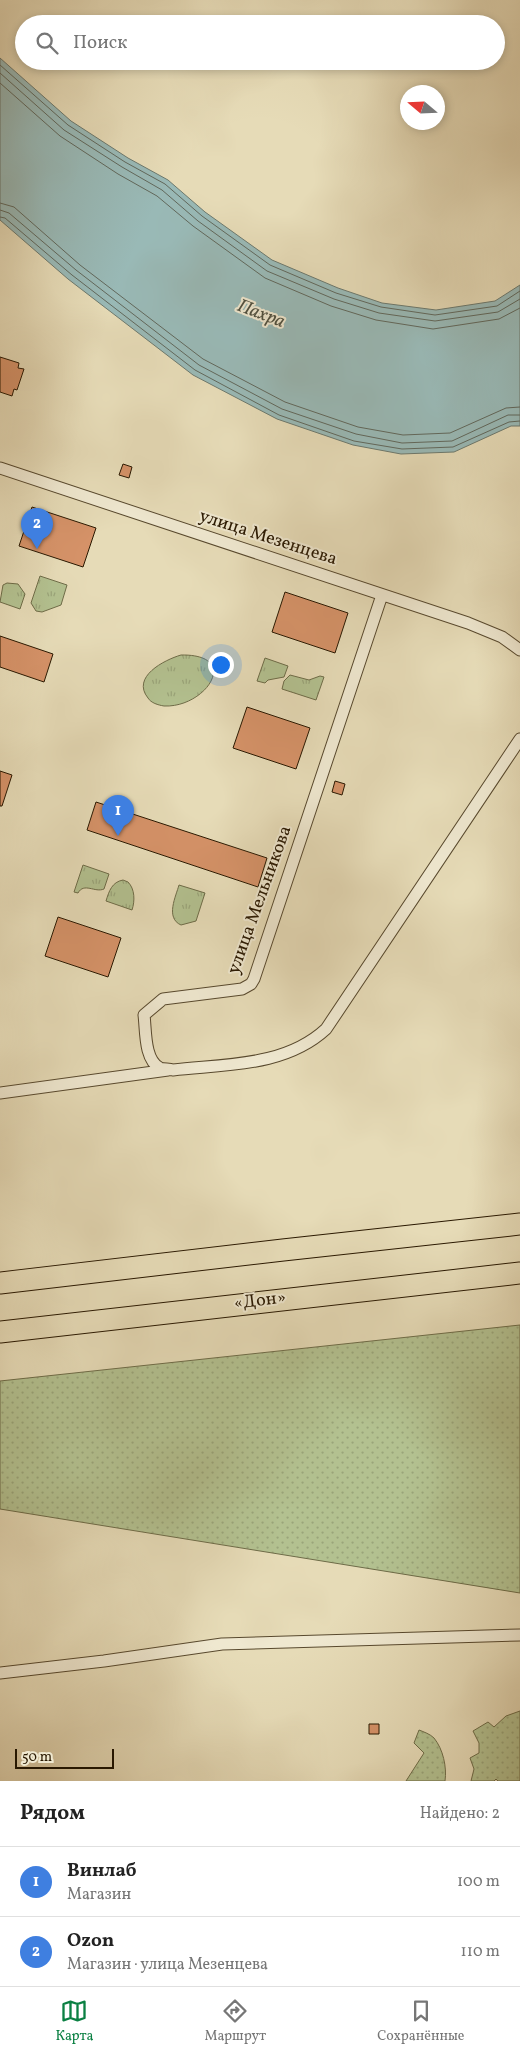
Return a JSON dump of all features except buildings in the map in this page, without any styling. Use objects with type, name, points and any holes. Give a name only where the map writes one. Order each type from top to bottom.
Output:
[{"type":"highway","points":[[0,1283],[520,1224]]},
{"type":"highway","name":"«Дон»","points":[[0,1332],[520,1273]]},
{"type":"street","name":"улица Мезенцева","points":[[0,468],[487,630],[502,637],[520,650]]},
{"type":"street","name":"улица Мельникова","points":[[173,1070],[160,1068],[152,1060],[148,1049],[144,1015],[162,999],[242,989],[251,984],[382,595]]},
{"type":"street","points":[[0,1093],[263,1060],[297,1050],[326,1029],[520,739]]},
{"type":"street","points":[[0,1673],[104,1661],[222,1644],[520,1635]]},
{"type":"green space","points":[[40,576],[67,585],[61,605],[42,612],[36,611],[31,603]]},
{"type":"green space","points":[[7,583],[18,584],[25,594],[20,609],[0,602],[3,585]]},
{"type":"green space","points":[[181,655],[200,657],[210,663],[214,671],[211,681],[193,699],[179,704],[164,706],[149,700],[144,690],[146,676],[159,665]]},
{"type":"green space","points":[[265,658],[288,666],[284,677],[268,680],[265,683],[257,681]]},
{"type":"green space","points":[[290,675],[309,680],[320,676],[324,677],[316,700],[282,689],[284,681]]},
{"type":"green space","points":[[83,865],[109,874],[104,889],[83,888],[78,893],[74,892]]},
{"type":"green space","points":[[123,880],[128,882],[133,892],[134,903],[132,910],[106,901],[114,885]]},
{"type":"green space","points":[[179,885],[205,893],[196,921],[181,925],[176,922],[173,912]]},
{"type":"green space","points":[[520,1325],[520,1593],[0,1509],[0,1381]]},
{"type":"green space","points":[[520,1711],[520,1781],[498,1781],[496,1779],[494,1781],[471,1781],[474,1769],[470,1758],[479,1753],[479,1743],[473,1731],[488,1722],[494,1727],[506,1716]]},
{"type":"green space","points":[[419,1730],[432,1737],[440,1747],[445,1764],[445,1781],[406,1781],[424,1753],[414,1743]]},
{"type":"water","name":"Пахра","points":[[0,58],[71,121],[128,158],[168,180],[205,212],[272,260],[338,288],[382,303],[436,310],[495,301],[520,285],[520,426],[511,426],[454,452],[401,454],[353,445],[277,419],[193,375],[68,279],[0,220]]},
{"type":"place","name":"Ozon","points":[[37,549]]},
{"type":"place","name":"Винлаб","points":[[118,836]]}]
